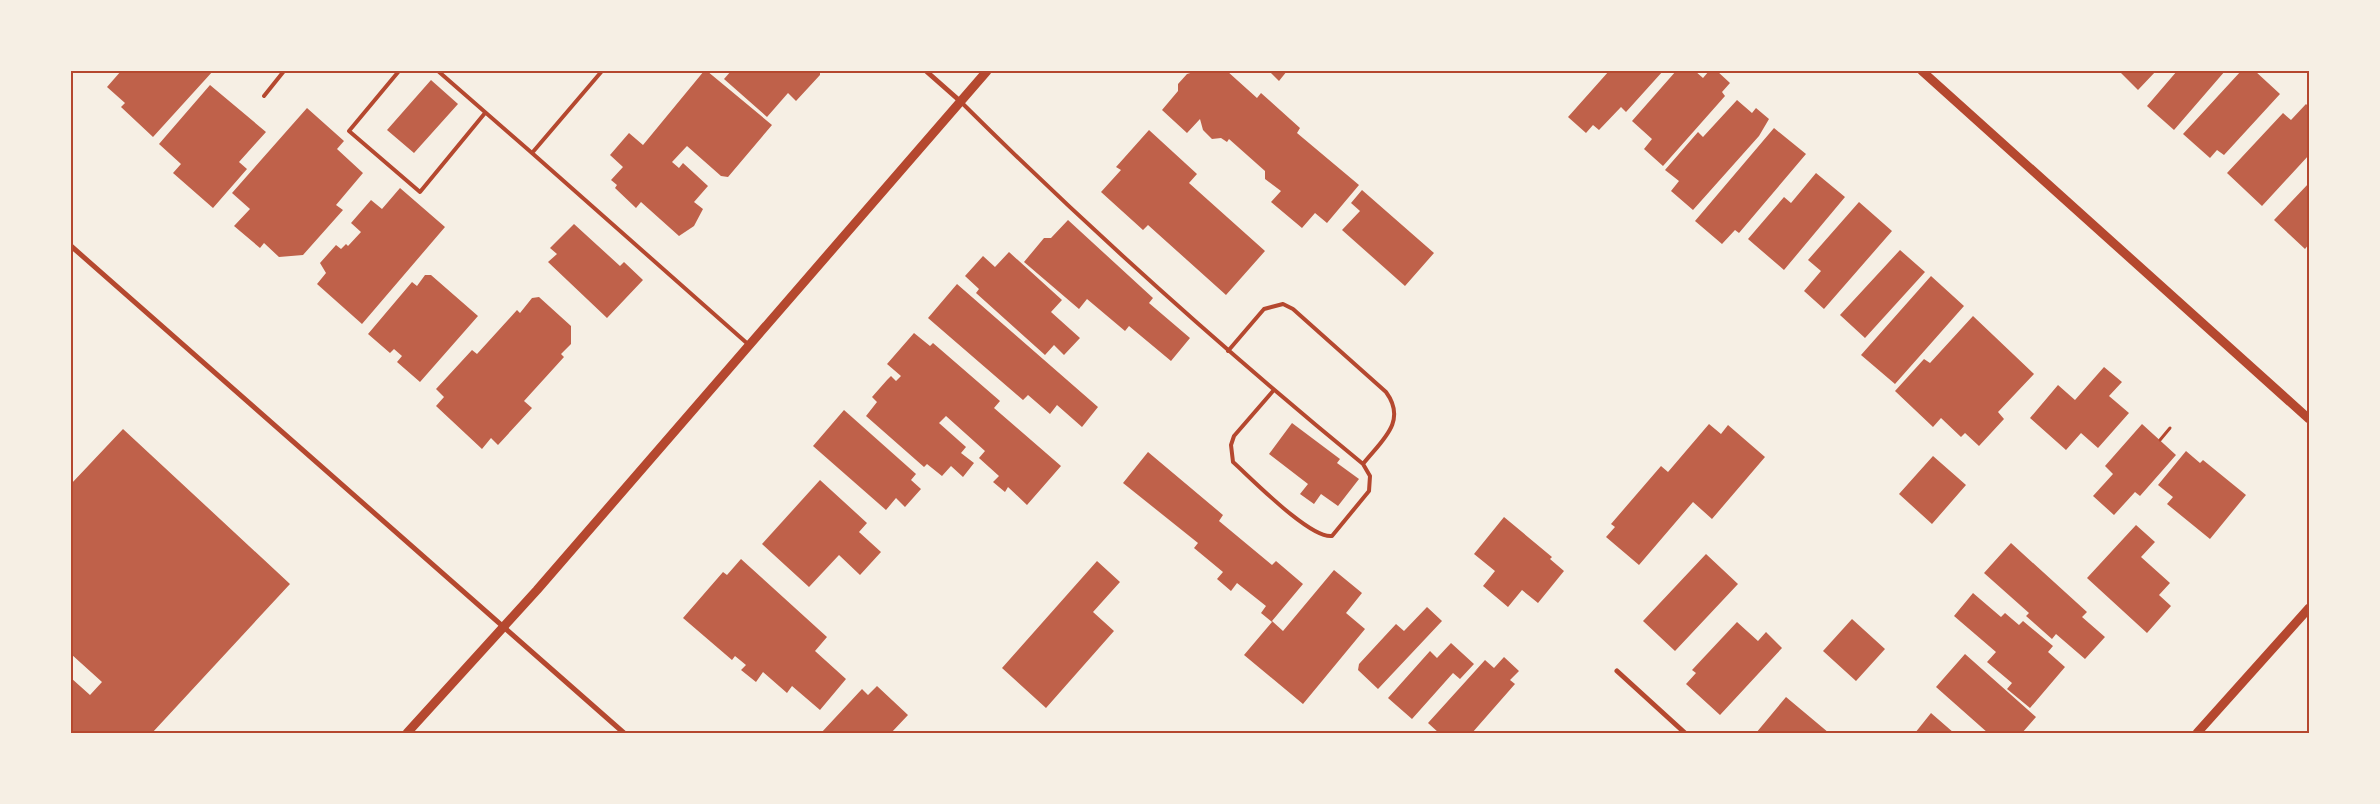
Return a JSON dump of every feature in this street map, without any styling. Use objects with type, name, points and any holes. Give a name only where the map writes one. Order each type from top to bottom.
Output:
[{"type":"street","points":[[926,71],[960,102]]},
{"type":"street","points":[[408,733],[506,626],[987,71]]},
{"type":"street","points":[[1922,71],[2309,419]]},
{"type":"street","points":[[71,246],[506,626],[624,733]]},
{"type":"street","points":[[2197,733],[2309,608]]},
{"type":"street","points":[[1617,671],[1685,733]]},
{"type":"lane","points":[[264,96],[284,71]]},
{"type":"lane","points":[[399,71],[349,131],[420,192],[486,113]]},
{"type":"lane","points":[[438,71],[750,345]]},
{"type":"lane","points":[[532,153],[602,71]]},
{"type":"lane","points":[[960,102],[1059,199],[1228,351],[1362,464],[1370,476],[1369,491],[1332,536],[1326,537],[1297,519],[1233,462],[1231,454],[1234,436],[1273,390]]},
{"type":"lane","points":[[1228,351],[1264,309],[1283,304],[1293,309],[1386,392],[1394,403],[1396,412],[1394,424],[1362,464]]},
{"type":"path","points":[[2160,440],[2170,428]]},
{"type":"building","points":[[121,71],[213,71],[153,137],[121,107],[125,103],[107,87]]},
{"type":"building","points":[[704,71],[707,71],[772,125],[728,177],[721,176],[687,146],[672,162],[679,168],[683,163],[708,186],[694,202],[703,209],[694,226],[679,236],[641,202],[636,208],[615,188],[617,185],[611,180],[623,167],[610,155],[629,133],[643,145]]},
{"type":"building","points":[[731,71],[820,71],[820,75],[796,101],[788,93],[767,117],[724,79]]},
{"type":"building","points":[[1197,71],[1227,71],[1257,98],[1261,93],[1300,128],[1297,133],[1359,185],[1327,223],[1315,213],[1302,228],[1271,202],[1281,191],[1265,179],[1265,171],[1229,139],[1227,142],[1221,138],[1212,139],[1203,130],[1200,119],[1187,133],[1162,110],[1178,91],[1178,84],[1187,74]]},
{"type":"building","points":[[1269,71],[1287,71],[1279,81]]},
{"type":"building","points":[[1609,71],[1663,71],[1626,112],[1621,107],[1599,130],[1593,125],[1586,133],[1568,117]]},
{"type":"building","points":[[1676,71],[1695,71],[1703,78],[1709,71],[1717,71],[1730,83],[1722,92],[1725,96],[1663,166],[1644,149],[1652,139],[1632,121]]},
{"type":"building","points":[[2119,71],[2156,71],[2138,90]]},
{"type":"building","points":[[2177,71],[2225,71],[2174,130],[2147,106]]},
{"type":"building","points":[[2241,71],[2255,71],[2280,94],[2224,155],[2217,150],[2210,158],[2183,134]]},
{"type":"building","points":[[431,80],[458,104],[414,153],[387,130]]},
{"type":"building","points":[[210,85],[266,132],[239,162],[247,169],[213,208],[173,173],[181,164],[159,144]]},
{"type":"building","points":[[1737,100],[1752,113],[1756,108],[1769,119],[1759,136],[1693,210],[1671,191],[1679,181],[1665,170],[1698,132],[1703,137]]},
{"type":"building","points":[[2306,104],[2309,107],[2309,155],[2262,206],[2227,173],[2283,113],[2291,120]]},
{"type":"building","points":[[307,108],[344,141],[337,149],[363,173],[336,205],[343,210],[303,255],[279,257],[264,243],[260,248],[234,226],[250,209],[232,193]]},
{"type":"building","points":[[1774,128],[1806,154],[1739,233],[1735,230],[1722,244],[1695,221]]},
{"type":"building","points":[[1149,130],[1197,174],[1189,183],[1265,251],[1226,295],[1148,225],[1143,230],[1101,192],[1121,170],[1116,167]]},
{"type":"building","points":[[1816,173],[1845,197],[1784,270],[1748,239],[1784,197],[1791,203]]},
{"type":"building","points":[[2309,183],[2309,244],[2305,249],[2274,220]]},
{"type":"building","points":[[400,188],[445,227],[362,324],[317,284],[326,273],[320,263],[336,245],[341,249],[346,244],[348,246],[361,232],[351,223],[371,200],[382,209]]},
{"type":"building","points":[[1362,190],[1434,253],[1405,286],[1342,230],[1360,211],[1351,203]]},
{"type":"building","points":[[1859,202],[1892,231],[1824,309],[1804,291],[1821,271],[1808,260]]},
{"type":"building","points":[[1068,220],[1153,298],[1149,303],[1190,338],[1171,361],[1129,326],[1125,331],[1087,299],[1079,309],[1024,262],[1044,238],[1051,238]]},
{"type":"building","points":[[574,224],[620,266],[624,262],[643,280],[607,318],[548,262],[557,254],[550,248]]},
{"type":"building","points":[[1900,250],[1925,272],[1865,338],[1840,315]]},
{"type":"building","points":[[1009,252],[1062,300],[1051,312],[1080,338],[1064,355],[1054,345],[1045,355],[976,293],[979,289],[965,276],[983,256],[995,267]]},
{"type":"building","points":[[425,275],[431,275],[478,316],[420,382],[397,362],[402,356],[394,349],[390,353],[368,334],[412,282],[417,286]]},
{"type":"building","points":[[1931,276],[1964,306],[1895,384],[1861,355]]},
{"type":"building","points":[[957,284],[1098,407],[1082,427],[1057,405],[1050,414],[1028,395],[1023,400],[928,318]]},
{"type":"building","points":[[539,297],[571,326],[571,344],[561,354],[564,357],[524,401],[532,408],[498,445],[491,438],[482,449],[436,406],[444,397],[436,389],[472,350],[477,354],[517,310],[520,313],[532,298]]},
{"type":"building","points":[[1973,316],[2034,374],[1998,412],[2004,419],[1979,446],[1965,433],[1961,437],[1941,418],[1933,427],[1895,391],[1924,359],[1930,363]]},
{"type":"building","points":[[914,333],[930,346],[933,343],[1000,401],[994,408],[1061,466],[1027,505],[1008,487],[1005,492],[993,482],[999,476],[979,458],[985,451],[946,416],[939,423],[966,447],[961,453],[974,463],[963,477],[951,466],[942,476],[927,464],[924,467],[866,416],[877,402],[872,397],[891,376],[896,381],[901,376],[887,364]]},
{"type":"building","points":[[2104,367],[2122,382],[2109,396],[2129,413],[2098,448],[2081,433],[2066,450],[2030,418],[2058,385],[2075,400]]},
{"type":"building","points":[[844,410],[916,474],[911,480],[921,489],[905,507],[896,498],[886,510],[813,446]]},
{"type":"building","points":[[1292,423],[1340,459],[1337,463],[1359,479],[1338,506],[1321,494],[1314,504],[1300,494],[1308,484],[1269,454]]},
{"type":"building","points":[[1709,424],[1721,434],[1728,425],[1765,457],[1712,519],[1693,502],[1639,565],[1606,537],[1615,527],[1611,524],[1661,466],[1668,472]]},
{"type":"building","points":[[2142,424],[2176,455],[2140,496],[2135,492],[2114,515],[2093,496],[2113,474],[2105,466]]},
{"type":"building","points":[[123,429],[290,584],[152,733],[71,733],[71,678],[90,695],[102,682],[71,654],[71,484]]},
{"type":"building","points":[[2186,451],[2200,463],[2203,460],[2246,495],[2210,539],[2167,504],[2173,497],[2158,485]]},
{"type":"building","points":[[1148,452],[1223,515],[1219,521],[1272,565],[1276,561],[1303,584],[1272,621],[1283,631],[1334,570],[1362,593],[1346,613],[1365,629],[1303,704],[1244,655],[1272,622],[1261,613],[1266,606],[1237,583],[1231,591],[1217,579],[1223,572],[1194,548],[1198,543],[1123,483]]},
{"type":"building","points":[[1933,456],[1966,485],[1932,524],[1899,494]]},
{"type":"building","points":[[820,480],[867,523],[859,532],[881,552],[860,575],[839,555],[809,587],[762,544]]},
{"type":"building","points":[[1504,517],[1552,557],[1550,559],[1564,571],[1538,603],[1522,590],[1508,607],[1483,586],[1495,571],[1474,554]]},
{"type":"building","points":[[2136,525],[2155,542],[2141,557],[2170,583],[2159,595],[2171,606],[2147,633],[2087,578]]},
{"type":"building","points":[[2011,543],[2087,612],[2082,617],[2105,637],[2085,659],[2056,634],[2052,639],[2026,616],[2029,613],[1984,573]]},
{"type":"building","points":[[1706,554],[1738,584],[1675,651],[1643,621]]},
{"type":"building","points":[[741,559],[827,637],[815,651],[846,679],[820,710],[792,686],[787,693],[763,672],[756,682],[741,670],[746,665],[735,656],[732,660],[683,618],[723,572],[727,575]]},
{"type":"building","points":[[1097,561],[1120,582],[1093,612],[1114,631],[1046,708],[1002,668]]},
{"type":"building","points":[[1973,593],[2001,617],[2005,613],[2019,625],[2023,621],[2053,646],[2048,652],[2065,667],[2030,708],[2007,689],[2012,683],[1987,662],[1996,652],[1954,616]]},
{"type":"building","points":[[1427,607],[1442,621],[1378,689],[1358,670],[1359,664],[1396,624],[1404,631]]},
{"type":"building","points":[[1852,619],[1885,649],[1856,681],[1823,651]]},
{"type":"building","points":[[1737,622],[1758,641],[1766,632],[1782,648],[1720,715],[1686,684],[1696,673],[1692,670]]},
{"type":"building","points":[[1451,643],[1474,664],[1460,679],[1453,673],[1412,719],[1388,698],[1430,651],[1437,658]]},
{"type":"building","points":[[1965,654],[2036,717],[2022,733],[1988,733],[1936,687]]},
{"type":"building","points":[[1504,657],[1519,671],[1510,680],[1515,684],[1472,733],[1439,733],[1428,723],[1485,660],[1494,668]]},
{"type":"building","points":[[877,686],[908,715],[891,733],[821,733],[862,689],[868,695]]},
{"type":"building","points":[[1786,697],[1829,733],[1756,733]]},
{"type":"building","points":[[1931,713],[1954,733],[1915,733]]}]
